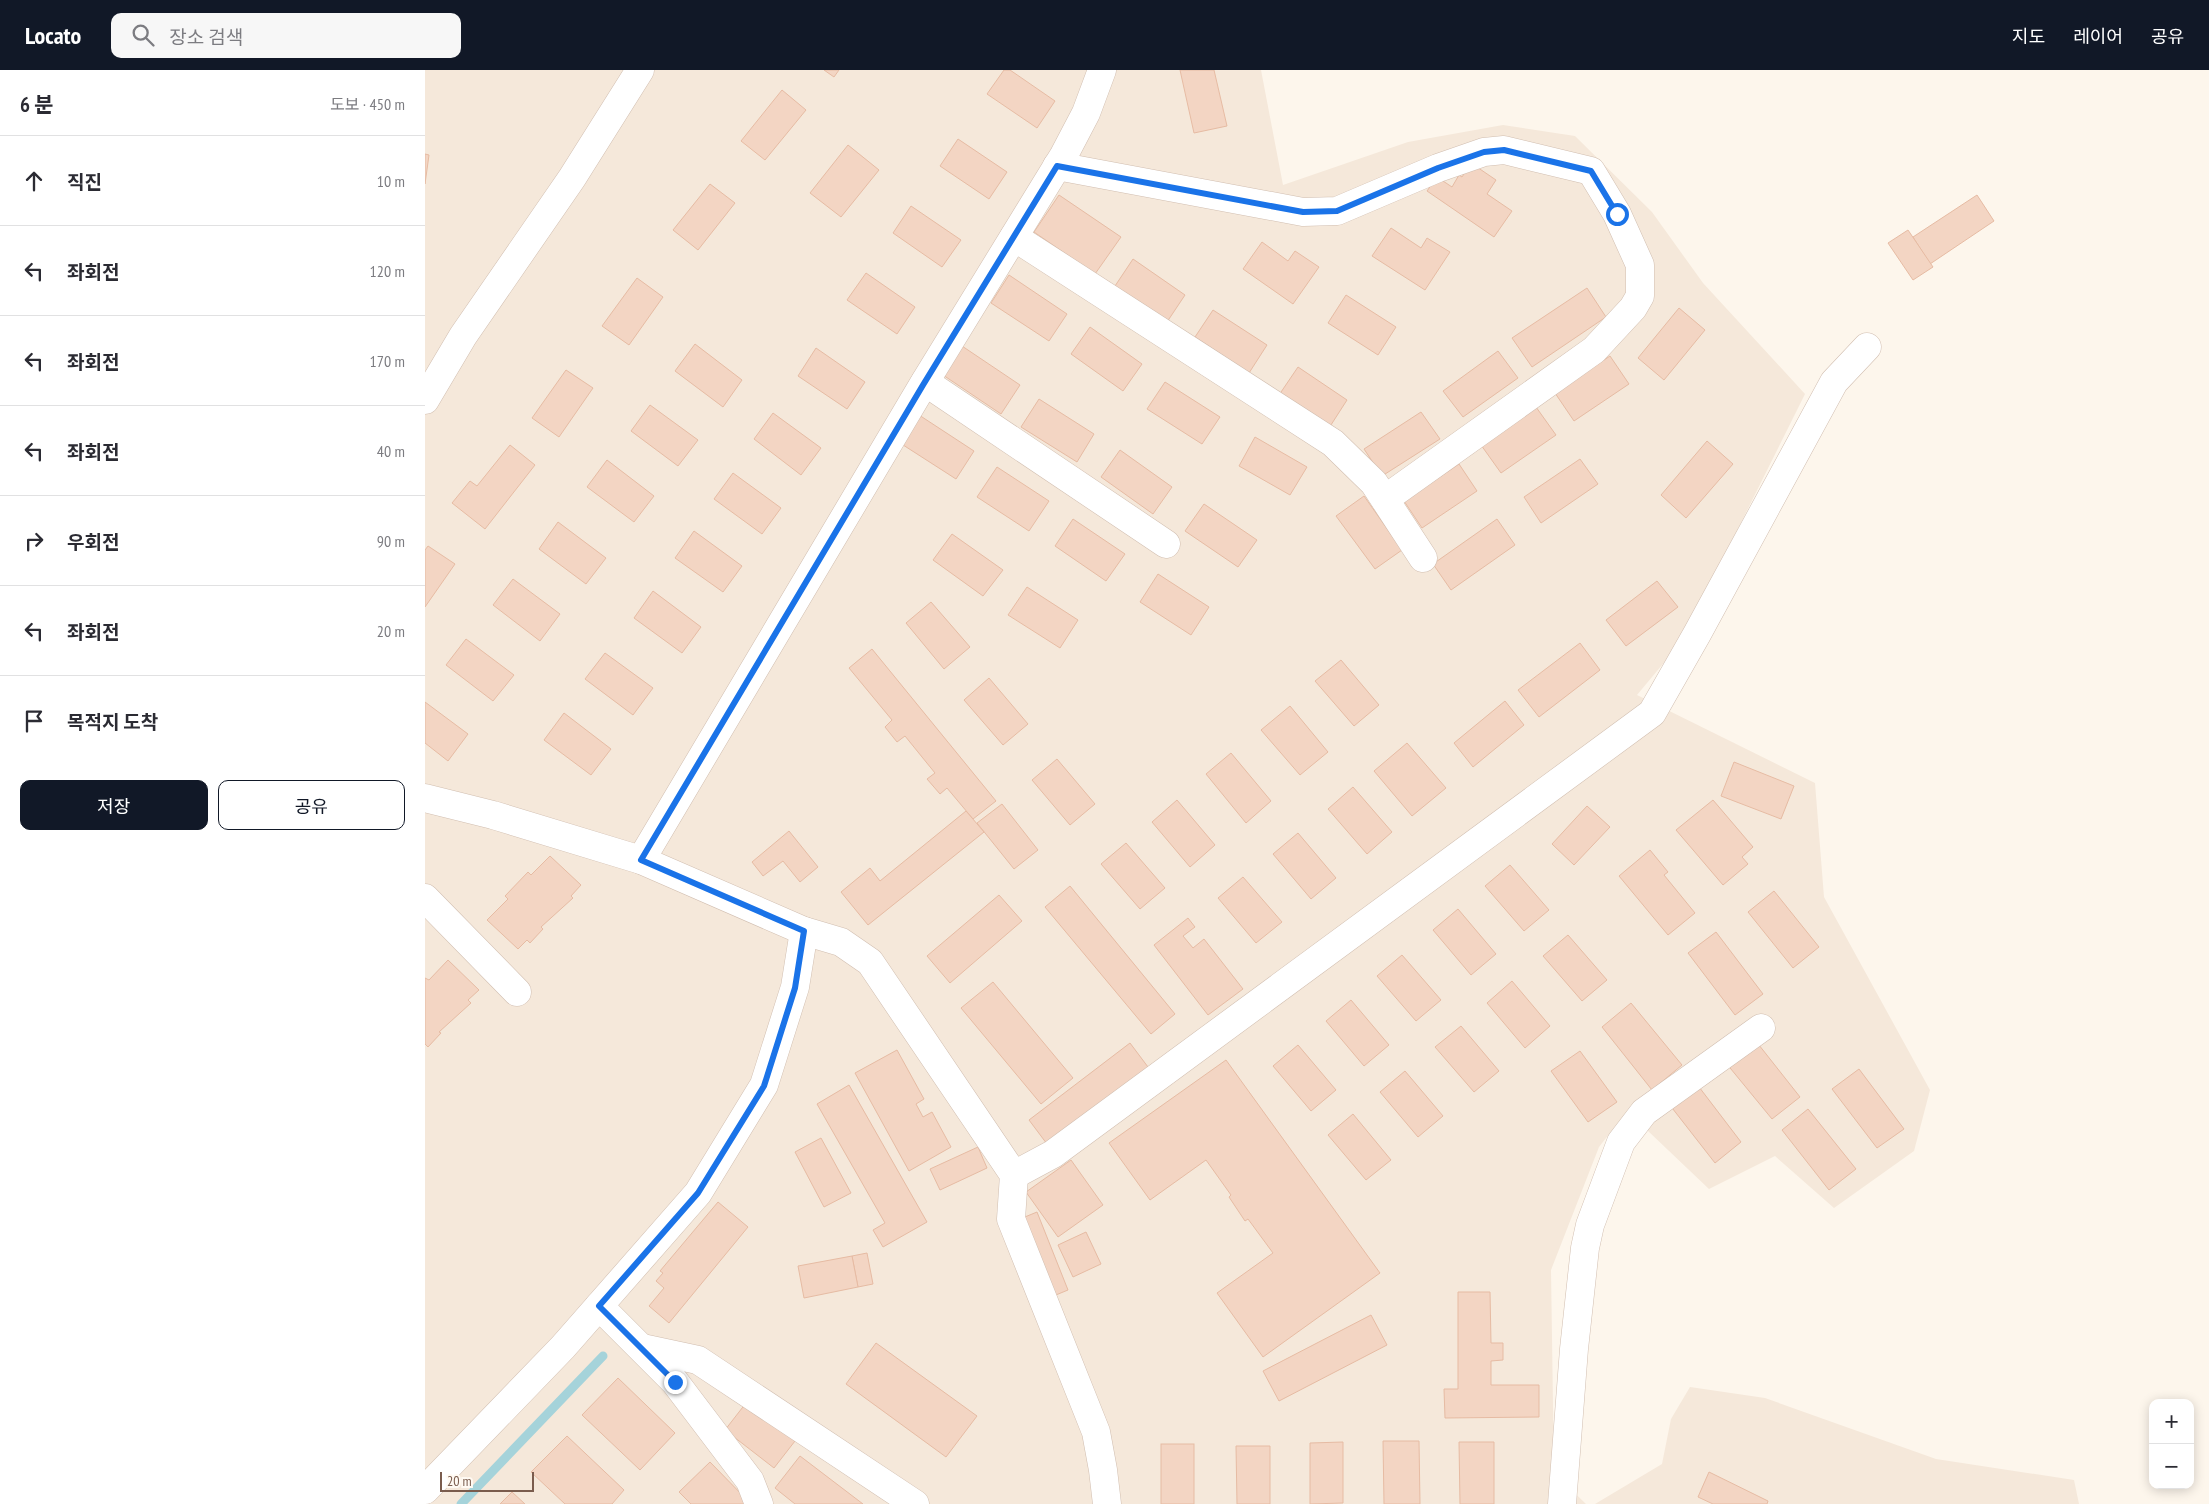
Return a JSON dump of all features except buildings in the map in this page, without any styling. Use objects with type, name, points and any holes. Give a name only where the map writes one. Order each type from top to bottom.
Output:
[{"type":"street","points":[[425,400],[463,336],[572,178],[640,70]]},
{"type":"street","points":[[641,860],[925,382],[1057,166],[1086,113],[1102,70]]},
{"type":"street","points":[[1057,166],[1303,212],[1337,211],[1438,168],[1484,152],[1504,150],[1591,171],[1617,214],[1640,265],[1640,296],[1633,308],[1594,350],[1385,499]]},
{"type":"street","points":[[1014,237],[1333,444],[1375,483],[1423,558]]},
{"type":"street","points":[[1014,1175],[1053,1154],[1652,713],[1834,382],[1867,347]]},
{"type":"street","points":[[925,382],[1166,544]]},
{"type":"street","points":[[425,798],[493,815],[641,860],[804,931],[841,942],[870,962],[1014,1175],[1011,1219],[1096,1432],[1107,1504]]},
{"type":"street","points":[[425,898],[517,992]]},
{"type":"street","points":[[425,1490],[563,1347],[698,1193],[764,1086],[795,988],[804,931]]},
{"type":"street","points":[[1562,1504],[1574,1349],[1585,1248],[1590,1225],[1621,1142],[1644,1112],[1761,1028]]},
{"type":"street","points":[[599,1306],[675,1382],[750,1481],[759,1504]]},
{"type":"street","points":[[642,1348],[697,1360],[915,1504]]},
{"type":"shaded area","points":[[425,70],[1261,70],[1283,185],[1408,142],[1503,125],[1575,136],[1652,212],[1703,283],[1805,394],[1682,641],[1637,695],[1815,783],[1824,897],[1930,1090],[1914,1151],[1834,1208],[1775,1156],[1709,1189],[1627,1111],[1599,1147],[1551,1270],[1554,1473],[1586,1504],[425,1504]]},
{"type":"shaded area","points":[[1690,1387],[1765,1398],[1936,1459],[2074,1480],[2079,1504],[1595,1504],[1662,1464],[1671,1419]]},
{"type":"waterway","points":[[461,1504],[603,1356]]},
{"type":"route","points":[[675,1382],[599,1306],[698,1193],[764,1086],[795,988],[804,931],[641,860],[923,385],[1057,166],[1303,212],[1337,211],[1438,168],[1484,152],[1504,150],[1591,171],[1617,214]]}]
